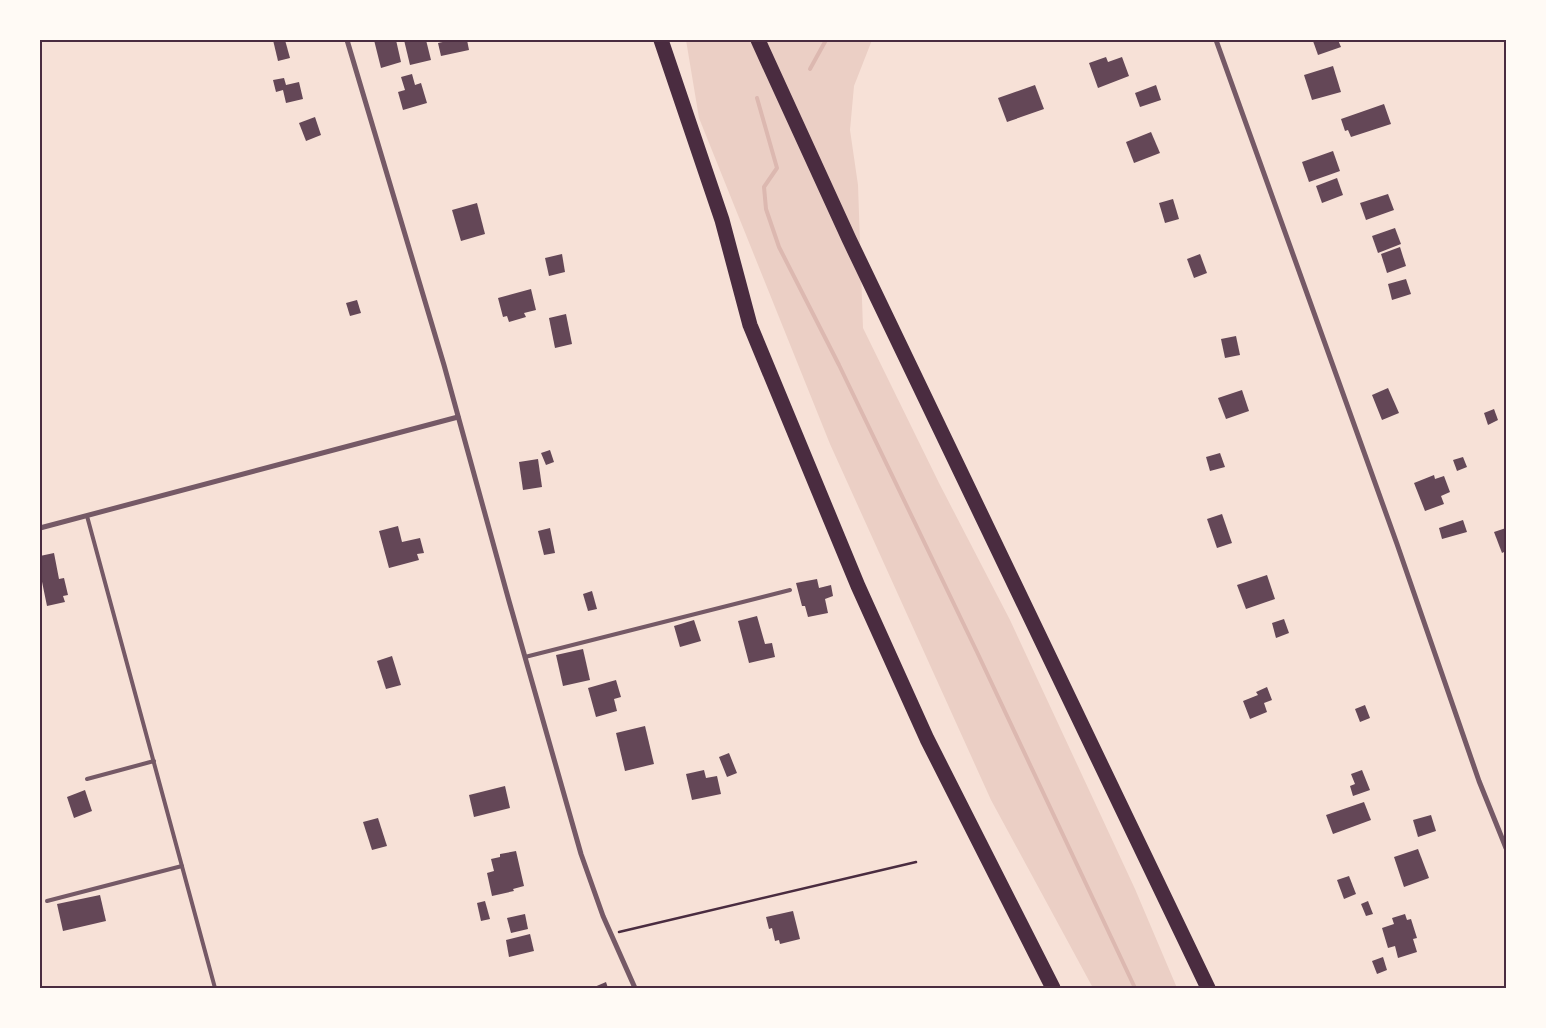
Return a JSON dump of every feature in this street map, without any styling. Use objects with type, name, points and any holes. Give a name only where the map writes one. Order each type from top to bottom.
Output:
[{"type":"highway","points":[[661,40],[722,220],[750,325],[858,586],[932,748],[1053,988]]},
{"type":"highway","points":[[758,40],[849,239],[1208,988]]},
{"type":"street","points":[[347,40],[422,289],[581,854],[611,934],[635,988]]},
{"type":"street","points":[[1216,40],[1480,781],[1506,848]]},
{"type":"street","points":[[40,528],[458,417]]},
{"type":"lane","points":[[87,516],[215,988]]},
{"type":"lane","points":[[525,656],[790,590]]},
{"type":"lane","points":[[86,779],[154,761]]},
{"type":"lane","points":[[47,901],[182,866]]},
{"type":"path","points":[[611,934],[916,862]]},
{"type":"shaded area","points":[[686,40],[872,40],[854,86],[850,130],[858,185],[863,328],[939,483],[1010,620],[1135,889],[1177,988],[1093,988],[991,800],[830,444],[699,118]]},
{"type":"building","points":[[273,40],[285,40],[290,58],[278,61]]},
{"type":"building","points":[[374,40],[396,40],[401,62],[381,68]]},
{"type":"building","points":[[404,40],[426,40],[431,60],[410,65]]},
{"type":"building","points":[[452,40],[467,40],[469,50],[441,56],[438,43]]},
{"type":"building","points":[[1338,40],[1341,47],[1318,55],[1313,41]]},
{"type":"building","points":[[1106,57],[1108,62],[1122,57],[1129,76],[1098,88],[1089,63]]},
{"type":"building","points":[[1333,66],[1341,92],[1312,100],[1304,75]]},
{"type":"building","points":[[412,74],[415,85],[421,83],[427,103],[403,110],[398,92],[405,90],[401,77]]},
{"type":"building","points":[[284,78],[286,85],[299,82],[303,99],[286,103],[283,90],[276,92],[273,80]]},
{"type":"building","points":[[1035,85],[1044,109],[1007,122],[998,98]]},
{"type":"building","points":[[1156,85],[1161,100],[1140,107],[1135,93]]},
{"type":"building","points":[[1384,104],[1391,124],[1351,137],[1348,130],[1345,131],[1341,119]]},
{"type":"building","points":[[315,117],[321,135],[306,141],[299,123]]},
{"type":"building","points":[[1151,132],[1160,153],[1134,163],[1126,142]]},
{"type":"building","points":[[1333,151],[1340,171],[1309,182],[1302,162]]},
{"type":"building","points":[[1337,178],[1343,195],[1322,203],[1316,186]]},
{"type":"building","points":[[1388,194],[1394,210],[1366,220],[1360,203]]},
{"type":"building","points":[[1173,199],[1179,219],[1165,223],[1159,203]]},
{"type":"building","points":[[477,203],[485,234],[461,241],[452,210]]},
{"type":"building","points":[[1395,228],[1401,244],[1378,253],[1372,236]]},
{"type":"building","points":[[1400,247],[1406,266],[1387,273],[1381,254]]},
{"type":"building","points":[[562,254],[565,272],[549,276],[545,258]]},
{"type":"building","points":[[1200,254],[1207,273],[1194,278],[1187,259]]},
{"type":"building","points":[[1406,279],[1411,294],[1392,300],[1388,284]]},
{"type":"building","points":[[531,289],[536,310],[524,313],[526,317],[509,322],[507,316],[503,317],[498,298]]},
{"type":"building","points":[[357,300],[361,313],[350,316],[346,303]]},
{"type":"building","points":[[566,314],[572,344],[555,348],[549,318]]},
{"type":"building","points":[[1236,336],[1240,355],[1225,358],[1221,339]]},
{"type":"building","points":[[1388,388],[1399,413],[1382,420],[1372,395]]},
{"type":"building","points":[[1242,390],[1249,411],[1226,419],[1218,398]]},
{"type":"building","points":[[1494,409],[1498,420],[1488,425],[1484,413]]},
{"type":"building","points":[[550,450],[554,462],[546,465],[541,453]]},
{"type":"building","points":[[1220,453],[1225,467],[1210,471],[1206,457]]},
{"type":"building","points":[[1463,457],[1467,467],[1457,471],[1453,460]]},
{"type":"building","points":[[538,459],[542,487],[523,490],[519,462]]},
{"type":"building","points":[[1434,475],[1435,479],[1444,476],[1450,492],[1441,496],[1444,504],[1425,511],[1414,483]]},
{"type":"building","points":[[1222,514],[1232,543],[1217,548],[1207,519]]},
{"type":"building","points":[[1463,520],[1467,532],[1442,539],[1439,528]]},
{"type":"building","points":[[398,526],[402,542],[420,538],[424,553],[417,554],[419,560],[389,568],[379,531]]},
{"type":"building","points":[[550,528],[555,553],[544,555],[538,531]]},
{"type":"building","points":[[1506,528],[1506,551],[1502,553],[1494,532]]},
{"type":"building","points":[[54,553],[59,579],[64,578],[68,595],[63,596],[65,602],[47,606],[40,572],[40,556]]},
{"type":"building","points":[[1267,575],[1275,599],[1246,609],[1237,585]]},
{"type":"building","points":[[817,579],[819,588],[831,585],[833,596],[825,599],[828,613],[808,617],[805,606],[802,606],[796,583]]},
{"type":"building","points":[[592,591],[597,609],[588,611],[583,594]]},
{"type":"building","points":[[757,616],[765,644],[772,643],[775,657],[749,663],[738,621]]},
{"type":"building","points":[[1284,619],[1289,633],[1276,638],[1272,623]]},
{"type":"building","points":[[694,620],[701,641],[680,647],[674,626]]},
{"type":"building","points":[[583,649],[590,680],[563,686],[556,655]]},
{"type":"building","points":[[392,656],[401,685],[386,689],[377,661]]},
{"type":"building","points":[[616,680],[621,697],[614,699],[617,711],[596,717],[588,688]]},
{"type":"building","points":[[1267,687],[1272,700],[1264,703],[1267,712],[1250,719],[1243,701],[1258,695],[1256,692]]},
{"type":"building","points":[[1365,705],[1370,718],[1360,722],[1355,709]]},
{"type":"building","points":[[645,726],[654,764],[625,771],[616,733]]},
{"type":"building","points":[[729,753],[737,773],[727,777],[719,757]]},
{"type":"building","points":[[704,770],[706,778],[717,776],[721,794],[692,800],[686,774]]},
{"type":"building","points":[[1362,770],[1370,790],[1353,796],[1350,786],[1355,784],[1351,774]]},
{"type":"building","points":[[505,786],[510,808],[474,817],[469,795]]},
{"type":"building","points":[[85,790],[92,811],[74,818],[67,797]]},
{"type":"building","points":[[1364,802],[1371,820],[1333,834],[1326,815]]},
{"type":"building","points":[[1431,815],[1436,831],[1418,837],[1413,820]]},
{"type":"building","points":[[378,818],[387,846],[372,850],[363,822]]},
{"type":"building","points":[[1418,849],[1429,878],[1404,887],[1394,857]]},
{"type":"building","points":[[516,851],[524,886],[513,889],[514,891],[492,896],[487,873],[494,871],[491,859],[500,857],[500,854]]},
{"type":"building","points":[[1349,876],[1356,894],[1344,899],[1337,880]]},
{"type":"building","points":[[100,895],[106,921],[63,931],[57,904]]},
{"type":"building","points":[[485,901],[490,919],[481,921],[477,903]]},
{"type":"building","points":[[1368,901],[1373,914],[1366,916],[1361,904]]},
{"type":"building","points":[[793,911],[800,939],[780,944],[779,940],[775,941],[772,928],[769,929],[766,917]]},
{"type":"building","points":[[525,914],[528,929],[511,933],[507,918]]},
{"type":"building","points":[[1405,914],[1407,920],[1411,919],[1417,938],[1413,939],[1417,952],[1398,958],[1395,946],[1388,948],[1382,928],[1394,924],[1392,918]]},
{"type":"building","points":[[530,934],[534,951],[509,957],[506,940]]},
{"type":"building","points":[[1383,957],[1387,970],[1377,974],[1372,961]]},
{"type":"building","points":[[606,982],[608,988],[592,988]]},
{"type":"waterway","points":[[810,69],[826,40]]},
{"type":"waterway","points":[[757,98],[777,168],[764,187],[766,209],[779,247],[839,365],[977,652],[1135,988]]}]
